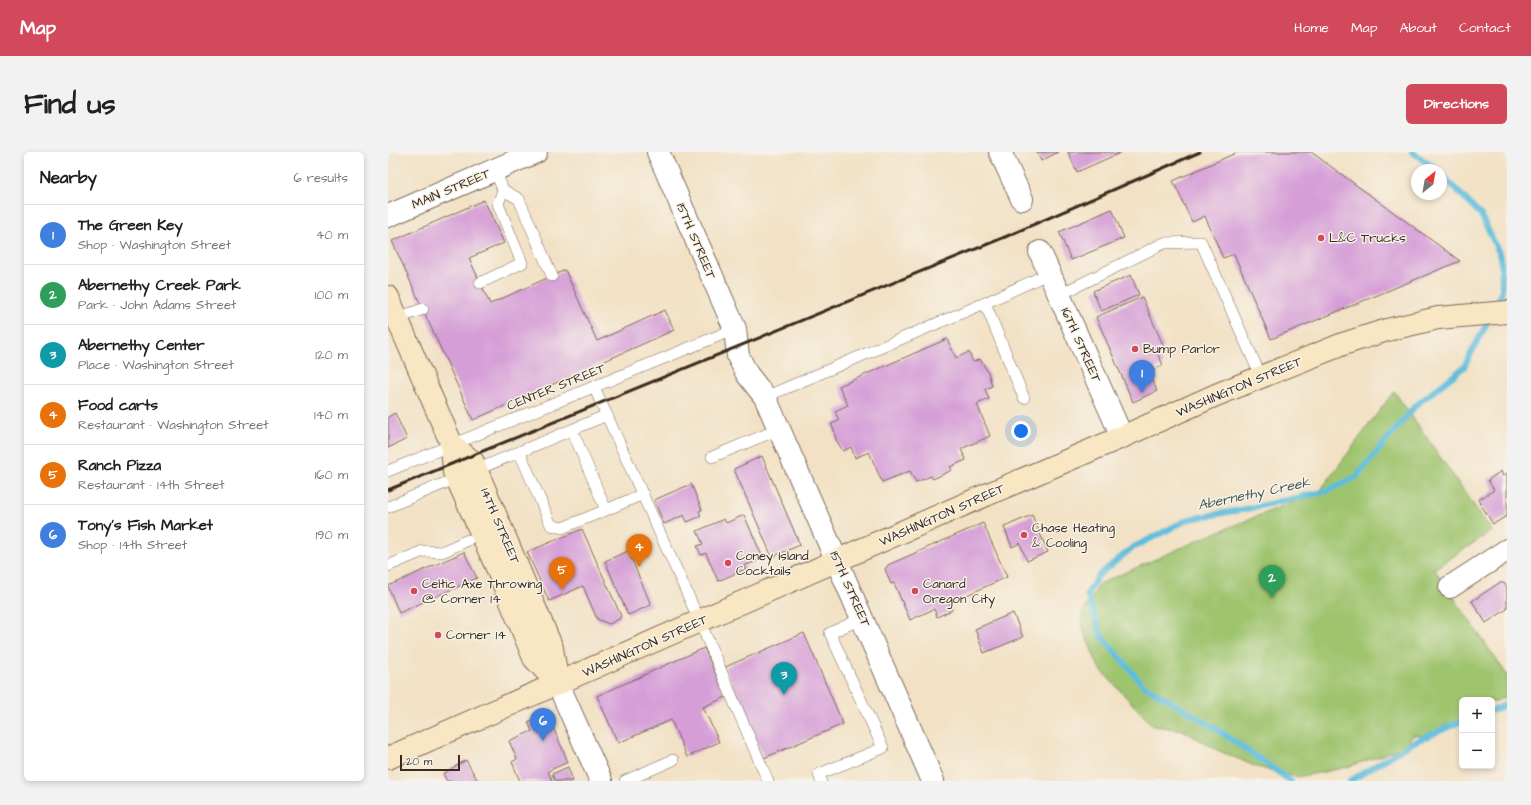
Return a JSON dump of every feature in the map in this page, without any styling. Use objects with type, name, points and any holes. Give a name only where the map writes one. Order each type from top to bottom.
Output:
[{"type":"main road","name":"14TH STREET","points":[[388,297],[452,445],[473,462],[467,475],[552,648],[558,684]]},
{"type":"main road","name":"WASHINGTON STREET","points":[[388,758],[972,501],[1216,395],[1261,377],[1362,337],[1438,318],[1507,312]]},
{"type":"street","name":"MAIN STREET","points":[[388,216],[536,152]]},
{"type":"street","name":"15TH STREET","points":[[658,152],[735,330],[738,356],[747,374],[765,397],[934,781]]},
{"type":"street","points":[[1000,152],[1022,199]]},
{"type":"street","name":"16TH STREET","points":[[1040,252],[1122,437]]},
{"type":"street","points":[[1450,587],[1507,550]]},
{"type":"street","name":"14TH STREET","points":[[558,684],[601,781]]},
{"type":"lane","points":[[480,283],[522,263],[498,204],[503,190],[495,170]]},
{"type":"lane","points":[[503,190],[519,198],[552,276]]},
{"type":"lane","points":[[1059,295],[1164,243],[1201,242],[1261,377]]},
{"type":"lane","points":[[765,397],[985,304],[1050,273]]},
{"type":"lane","points":[[985,304],[1024,398]]},
{"type":"lane","points":[[398,318],[422,309]]},
{"type":"lane","name":"CENTER STREET","points":[[388,471],[735,330]]},
{"type":"lane","points":[[594,387],[700,622],[768,781]]},
{"type":"lane","points":[[388,507],[607,415]]},
{"type":"lane","points":[[712,457],[779,429]]},
{"type":"lane","points":[[572,430],[606,510]]},
{"type":"lane","points":[[520,452],[551,525],[562,528],[643,494]]},
{"type":"lane","points":[[388,566],[423,551],[442,552],[468,540]]},
{"type":"lane","points":[[821,781],[818,774],[883,748],[830,633],[863,618]]},
{"type":"lane","points":[[625,781],[674,760]]},
{"type":"green space","points":[[1394,391],[1492,531],[1434,569],[1507,675],[1507,696],[1495,702],[1495,697],[1459,697],[1459,720],[1428,736],[1413,735],[1407,745],[1344,768],[1297,777],[1257,767],[1217,750],[1182,730],[1153,726],[1099,668],[1082,627],[1082,613],[1099,584],[1210,535],[1320,491]]},
{"type":"building","points":[[1037,152],[1058,152],[1041,161]]},
{"type":"building","points":[[1068,152],[1122,152],[1077,172]]},
{"type":"building","name":"L&C Trucks","points":[[1238,152],[1311,152],[1460,261],[1271,339],[1234,254],[1223,258],[1205,216],[1192,222],[1173,181]]},
{"type":"building","points":[[484,200],[504,243],[469,258],[490,304],[565,270],[597,341],[665,310],[674,330],[473,420],[392,241]]},
{"type":"building","points":[[1112,209],[1124,238],[1071,260],[1059,232]]},
{"type":"building","points":[[1131,275],[1139,295],[1101,311],[1093,291]]},
{"type":"building","name":"Bump Parlor","points":[[1142,297],[1164,347],[1156,350],[1163,365],[1149,372],[1157,391],[1133,402],[1096,317]]},
{"type":"building","points":[[947,339],[956,358],[969,352],[973,362],[980,359],[988,372],[992,386],[985,389],[989,399],[977,404],[990,436],[961,449],[966,460],[950,467],[952,470],[933,479],[931,476],[916,482],[910,471],[882,482],[869,452],[855,458],[851,447],[843,451],[836,440],[831,424],[839,421],[835,411],[848,405],[839,386]]},
{"type":"building","points":[[395,413],[407,439],[388,448],[388,417]]},
{"type":"building","points":[[762,456],[800,545],[772,557],[734,469]]},
{"type":"building","points":[[1501,471],[1503,476],[1507,473],[1507,516],[1493,524],[1478,500],[1494,490],[1488,480]]},
{"type":"building","points":[[691,484],[702,510],[699,511],[701,516],[687,522],[684,515],[664,524],[654,500]]},
{"type":"building","points":[[744,515],[763,558],[744,566],[746,569],[718,581],[706,553],[701,555],[697,546],[703,544],[697,531],[724,519],[726,523]]},
{"type":"building","name":"Chase Heating & Cooling","points":[[1032,515],[1048,552],[1027,561],[1020,543],[1012,547],[1004,527]]},
{"type":"building","points":[[983,523],[1007,577],[949,603],[952,610],[937,617],[934,609],[910,620],[894,583],[891,584],[885,569],[888,565]]},
{"type":"building","points":[[582,529],[621,616],[619,619],[609,624],[597,619],[583,586],[549,601],[527,552]]},
{"type":"building","points":[[628,551],[651,605],[628,615],[605,561]]},
{"type":"building","name":"Corner 14","points":[[464,552],[477,578],[399,613],[388,586]]},
{"type":"building","points":[[1499,583],[1504,583],[1507,587],[1507,609],[1486,623],[1472,601]]},
{"type":"building","points":[[1013,613],[1023,637],[984,653],[975,629]]},
{"type":"building","points":[[804,633],[843,724],[764,758],[725,667]]},
{"type":"building","points":[[704,648],[726,697],[703,707],[719,742],[687,757],[671,720],[618,743],[597,696]]},
{"type":"building","points":[[547,713],[568,762],[548,771],[552,781],[520,781],[512,762],[517,759],[509,741],[532,731],[528,722]]},
{"type":"building","points":[[466,760],[478,781],[447,781],[443,774]]},
{"type":"building","points":[[568,767],[573,781],[555,781],[552,774]]},
{"type":"waterway","name":"Abernethy Creek","points":[[1412,152],[1429,164]]},
{"type":"waterway","name":"Abernethy Creek","points":[[1447,180],[1481,215],[1501,257],[1502,292],[1494,309]]},
{"type":"waterway","name":"Abernethy Creek","points":[[1291,781],[1212,726],[1143,685],[1101,635],[1087,594],[1099,575],[1132,548],[1189,519],[1246,509],[1327,491],[1356,477],[1415,406],[1464,367],[1489,319]]},
{"type":"waterway","name":"Abernethy Creek","points":[[1495,710],[1507,704]]},
{"type":"waterway","name":"Abernethy Creek","points":[[1350,781],[1414,742],[1459,722]]},
{"type":"railway","points":[[388,490],[1005,237],[1200,152]]},
{"type":"place","name":"L&C Trucks","points":[[1321,238]]},
{"type":"place","name":"Bump Parlor","points":[[1135,349]]},
{"type":"place","name":"The Green Key","points":[[1142,393]]},
{"type":"place","name":"Chase Heating & Cooling","points":[[1024,535]]},
{"type":"place","name":"Coney Island Cocktails","points":[[728,563]]},
{"type":"place","name":"Food carts","points":[[639,567]]},
{"type":"place","name":"Ranch Pizza","points":[[562,590]]},
{"type":"place","name":"Celtic Axe Throwing @ Corner 14","points":[[414,591]]},
{"type":"place","name":"Canard Oregon City","points":[[915,591]]},
{"type":"place","name":"Abernethy Creek Park","points":[[1272,598]]},
{"type":"place","name":"Corner 14","points":[[438,635]]},
{"type":"place","name":"Abernethy Center","points":[[784,695]]},
{"type":"place","name":"Tony’s Fish Market","points":[[543,741]]}]
